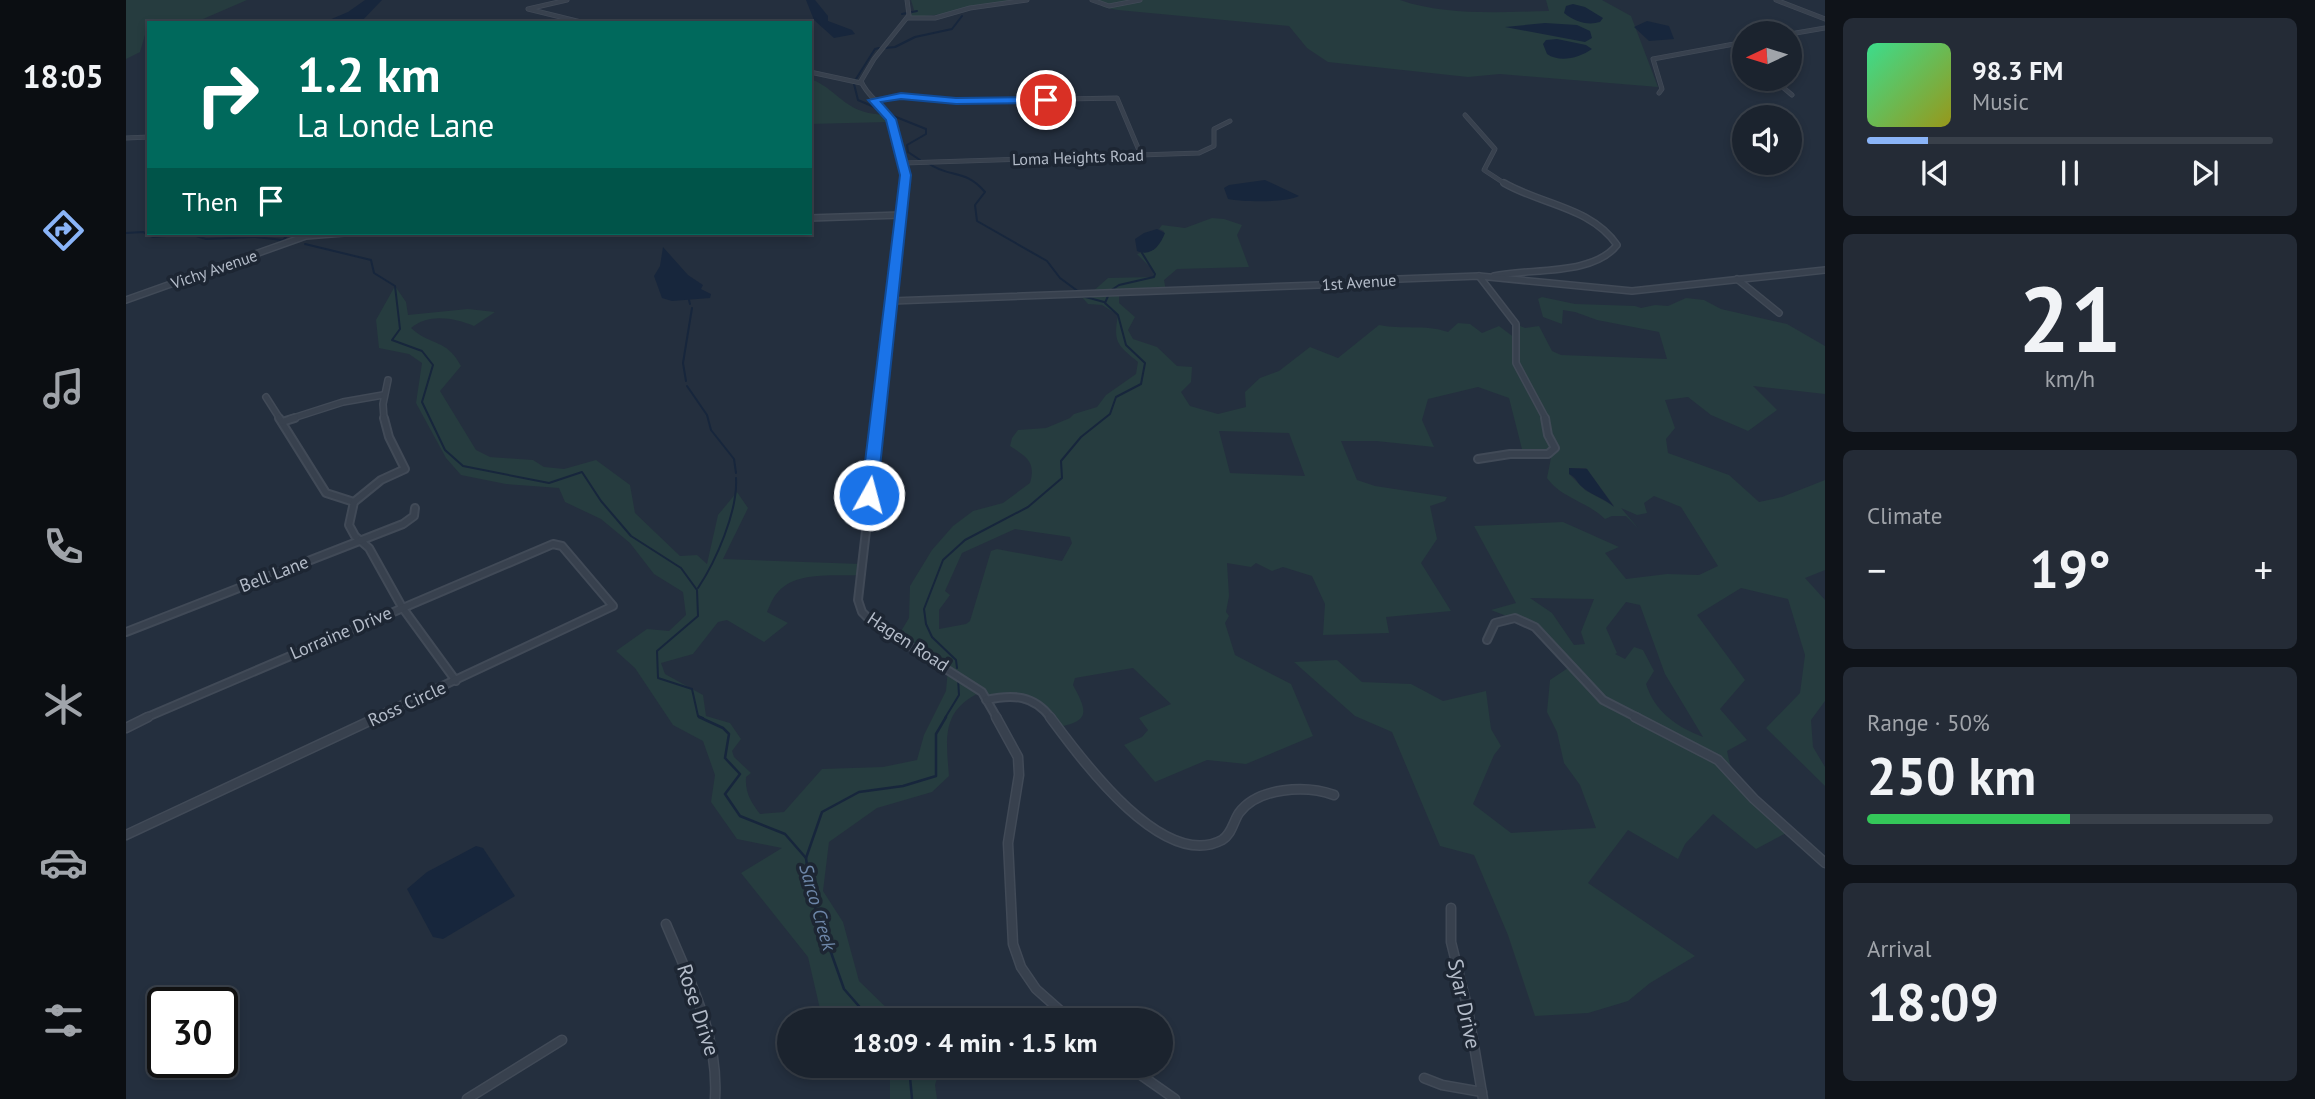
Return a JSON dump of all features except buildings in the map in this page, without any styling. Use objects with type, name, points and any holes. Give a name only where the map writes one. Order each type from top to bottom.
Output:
[{"type":"street","points":[[568,0],[528,10],[576,21]]},
{"type":"street","points":[[812,72],[861,83],[874,60],[909,15],[907,0]]},
{"type":"street","points":[[909,15],[935,18],[970,8],[1027,0]]},
{"type":"street","points":[[1093,0],[1109,6],[1140,0]]},
{"type":"street","points":[[1776,0],[1825,19]]},
{"type":"street","points":[[1802,32],[1825,28]]},
{"type":"street","points":[[1658,93],[1662,89],[1653,59],[1732,45]]},
{"type":"street","name":"Hagen Road","points":[[861,83],[891,119],[905,175],[858,600],[862,612],[872,622],[982,692],[1018,757],[1008,843],[1010,918],[1016,956],[1036,989],[1057,1008]]},
{"type":"street","points":[[1787,91],[1792,95]]},
{"type":"street","points":[[873,100],[901,96],[956,101],[1116,98],[1142,155]]},
{"type":"street","points":[[1465,115],[1495,149],[1484,170],[1529,196],[1585,217],[1612,237],[1617,246],[1594,263],[1523,270],[1492,277]]},
{"type":"street","name":"Loma Heights Road","points":[[904,163],[1209,151],[1214,146],[1214,129],[1230,121]]},
{"type":"street","points":[[126,138],[147,137]]},
{"type":"street","points":[[812,218],[901,215]]},
{"type":"street","name":"Vichy Avenue","points":[[126,300],[304,235]]},
{"type":"street","name":"1st Avenue","points":[[892,301],[1346,284],[1371,280],[1479,276],[1622,291],[1825,270]]},
{"type":"street","points":[[1478,459],[1510,454],[1548,454],[1555,448],[1548,435],[1545,415],[1516,363],[1516,324],[1479,276]]},
{"type":"street","points":[[1737,279],[1779,313]]},
{"type":"street","points":[[388,380],[383,396],[385,432],[405,469],[382,480],[354,502],[349,525],[360,541],[369,548],[402,607],[456,681]]},
{"type":"street","points":[[282,422],[344,402],[383,396]]},
{"type":"street","points":[[266,397],[326,493],[354,502]]},
{"type":"street","name":"Bell Lane","points":[[126,632],[410,520],[415,509]]},
{"type":"street","name":"Lorraine Drive","points":[[126,728],[402,607],[559,543]]},
{"type":"street","name":"Ross Circle","points":[[126,835],[613,606],[559,543]]},
{"type":"street","points":[[1487,640],[1495,623],[1515,618],[1535,627],[1603,700],[1718,760],[1754,799],[1825,863]]},
{"type":"street","points":[[986,700],[1006,695],[1032,698],[1043,707],[1107,790],[1178,841],[1213,845],[1230,833],[1240,812],[1250,803],[1274,793],[1315,789],[1335,795]]},
{"type":"street","name":"Syar Drive","points":[[1451,908],[1448,919],[1450,942],[1465,998],[1483,1096]]},
{"type":"street","name":"Rose Drive","points":[[666,924],[710,1031],[717,1070],[715,1099]]},
{"type":"street","points":[[467,1099],[562,1040]]},
{"type":"street","points":[[1145,1078],[1175,1099]]},
{"type":"street","points":[[1424,1078],[1483,1096]]},
{"type":"green space","points":[[126,0],[247,0],[203,19],[206,21],[147,21],[147,34],[140,52],[126,59]]},
{"type":"green space","points":[[911,0],[1023,0],[909,17],[914,10]]},
{"type":"green space","points":[[1096,0],[1400,0],[1436,9],[1493,12],[1549,11],[1546,0],[1602,0],[1631,16],[1658,87],[1500,74],[1468,77],[1328,62],[1307,48],[1289,26],[1118,10],[1103,7]]},
{"type":"green space","points":[[812,80],[855,108],[884,115],[887,122],[812,124]]},
{"type":"green space","points":[[1212,218],[1242,225],[1237,235],[1249,267],[1177,269],[1164,280],[1166,291],[1119,293],[1119,303],[1135,317],[1128,330],[1133,339],[1157,347],[1177,366],[1192,367],[1191,382],[1181,392],[1190,406],[1218,414],[1246,407],[1245,392],[1260,378],[1279,371],[1310,347],[1338,358],[1379,325],[1430,328],[1448,332],[1458,323],[1470,324],[1482,333],[1499,326],[1515,338],[1518,325],[1525,328],[1539,326],[1552,351],[1561,355],[1667,359],[1659,332],[1597,320],[1563,310],[1562,324],[1543,317],[1538,299],[1542,297],[1575,304],[1641,308],[1668,306],[1686,298],[1704,300],[1721,309],[1787,324],[1825,346],[1825,394],[1753,386],[1777,410],[1748,431],[1711,415],[1688,397],[1665,400],[1675,428],[1666,439],[1668,453],[1729,475],[1759,502],[1782,497],[1825,480],[1825,570],[1805,578],[1825,600],[1825,701],[1811,720],[1813,747],[1825,767],[1825,786],[1766,728],[1800,693],[1805,655],[1788,599],[1741,588],[1697,615],[1745,680],[1720,709],[1747,740],[1727,751],[1732,773],[1790,831],[1756,849],[1713,814],[1685,844],[1678,859],[1628,830],[1588,883],[1695,956],[1650,983],[1628,1001],[1588,1013],[1535,1016],[1508,935],[1474,855],[1440,846],[1392,732],[1355,716],[1294,662],[1337,660],[1362,682],[1411,684],[1443,701],[1486,691],[1491,729],[1501,746],[1494,755],[1473,804],[1511,833],[1596,828],[1580,785],[1564,763],[1557,732],[1547,712],[1550,680],[1571,666],[1535,627],[1491,610],[1516,603],[1474,526],[1563,522],[1619,547],[1605,553],[1626,579],[1667,574],[1699,575],[1718,566],[1681,507],[1654,496],[1644,503],[1647,513],[1637,515],[1621,508],[1638,528],[1626,516],[1605,519],[1553,485],[1547,478],[1552,453],[1523,453],[1509,398],[1478,387],[1428,399],[1422,420],[1434,447],[1376,441],[1341,441],[1357,480],[1375,486],[1447,497],[1445,501],[1430,506],[1437,539],[1421,563],[1451,611],[1386,617],[1389,633],[1323,635],[1325,604],[1312,576],[1283,567],[1272,571],[1256,563],[1251,567],[1227,563],[1229,596],[1226,612],[1229,616],[1225,623],[1235,655],[1291,684],[1313,736],[1246,764],[1207,760],[1155,782],[1124,745],[1142,737],[1148,730],[1139,718],[1171,704],[1133,668],[1075,678],[1073,685],[1083,714],[1069,725],[1058,727],[1032,698],[1006,695],[986,700],[981,692],[968,699],[959,708],[949,727],[949,776],[932,792],[877,808],[829,842],[823,891],[843,922],[859,981],[887,1008],[820,1008],[808,957],[741,873],[782,848],[737,839],[711,802],[715,775],[703,741],[673,725],[635,668],[616,651],[647,629],[669,631],[686,615],[683,592],[654,574],[630,543],[601,519],[565,502],[559,488],[506,484],[461,475],[446,458],[416,403],[422,363],[409,354],[379,348],[376,320],[395,286],[406,302],[408,315],[468,309],[495,312],[474,326],[442,318],[426,320],[411,328],[450,351],[461,366],[440,391],[476,450],[490,457],[533,460],[544,467],[564,469],[596,460],[630,485],[635,513],[680,556],[697,555],[707,564],[718,515],[737,492],[748,508],[723,559],[861,564],[859,575],[816,576],[785,585],[775,596],[767,612],[788,623],[764,642],[727,620],[718,622],[693,654],[661,663],[665,674],[703,695],[706,716],[730,723],[741,739],[732,751],[734,757],[751,773],[746,777],[746,788],[760,814],[784,812],[822,769],[883,767],[917,760],[924,735],[946,691],[948,668],[897,638],[909,618],[910,586],[932,550],[953,526],[973,511],[1003,503],[1030,483],[1032,470],[1029,461],[1010,446],[1018,430],[1046,428],[1074,414],[1097,407],[1106,395],[1136,374],[1138,362],[1118,342],[1118,315],[1102,305],[1088,304],[1081,296],[1091,293],[1108,278],[1154,277],[1152,269],[1137,254],[1156,248],[1164,231],[1159,229],[1162,225],[1185,228]],"holes":[[[1219,431],[1289,433],[1305,476],[1230,473]],[[1569,468],[1586,468],[1614,506],[1585,490],[1569,474]],[[1015,529],[1070,537],[1072,543],[1062,561],[997,549],[991,551],[970,621],[939,629],[939,610],[950,595],[945,591],[962,553]],[[1530,598],[1594,599],[1581,632],[1585,644],[1574,645],[1552,613]],[[1626,602],[1640,605],[1665,674],[1703,737],[1676,723],[1661,710],[1646,684],[1654,671],[1643,650],[1634,647],[1625,659],[1615,654],[1617,653],[1606,628]]]},
{"type":"green space","points":[[890,1078],[937,1078],[935,1085],[937,1099],[890,1099]]},
{"type":"water","points":[[365,0],[382,0],[362,21],[327,21],[348,12]]},
{"type":"water","points":[[806,0],[815,0],[828,16],[828,21],[852,30],[855,34],[834,38],[814,20]]},
{"type":"water","points":[[1573,4],[1585,7],[1603,18],[1595,23],[1576,20],[1564,13],[1566,6]]},
{"type":"water","points":[[1647,21],[1669,26],[1674,39],[1649,41],[1634,27]]},
{"type":"water","points":[[1545,23],[1577,25],[1590,31],[1592,38],[1585,42],[1505,27]]},
{"type":"water","points":[[1557,39],[1586,45],[1592,49],[1570,58],[1552,57],[1547,54],[1543,44],[1546,40]]},
{"type":"water","points":[[1265,180],[1299,196],[1275,201],[1235,200],[1228,199],[1224,188],[1229,185]]},
{"type":"water","points":[[1157,229],[1165,233],[1158,246],[1147,253],[1137,251],[1135,239]]},
{"type":"water","points":[[663,247],[688,275],[703,285],[701,289],[711,294],[710,298],[672,301],[662,298],[654,276],[660,266]]},
{"type":"water","points":[[1569,468],[1587,469],[1614,507],[1581,486],[1569,474]]},
{"type":"water","points":[[476,846],[483,848],[515,896],[443,939],[433,937],[407,889],[427,872]]},
{"type":"waterway","points":[[902,14],[917,11]]},
{"type":"waterway","points":[[885,48],[895,47],[915,37],[952,29],[962,16]]},
{"type":"waterway","points":[[856,79],[875,49],[879,48]]},
{"type":"waterway","points":[[854,84],[858,100],[881,110]]},
{"type":"waterway","points":[[891,115],[926,129],[926,134],[907,145],[908,152],[920,160]]},
{"type":"waterway","points":[[928,163],[943,171],[964,176],[978,185],[985,192],[975,205],[977,221],[1047,261],[1060,278],[1079,292]]},
{"type":"waterway","name":"Sarco Creek","points":[[126,233],[147,234]]},
{"type":"waterway","name":"Sarco Creek","points":[[149,235],[178,235]]},
{"type":"waterway","name":"Sarco Creek","points":[[193,235],[206,239],[255,237],[283,240],[288,235]]},
{"type":"waterway","name":"Sarco Creek","points":[[305,244],[371,260],[374,273],[395,286],[400,329],[392,340],[422,351],[433,365],[422,402],[445,450],[463,466],[549,483],[582,472],[601,501],[631,536],[681,568],[697,590],[698,616],[657,651],[658,678],[692,689],[698,716],[703,718]]},
{"type":"waterway","points":[[1110,291],[1119,285],[1154,277],[1155,274],[1142,253]]},
{"type":"waterway","points":[[1082,296],[1104,302]]},
{"type":"waterway","points":[[957,668],[956,660],[932,637],[926,624],[924,609],[943,560],[965,540],[1028,507],[1062,478],[1061,461],[1081,437],[1110,414],[1116,397],[1141,384],[1145,363],[1126,345],[1118,315],[1105,303],[1108,296]]},
{"type":"waterway","points":[[689,300],[690,304]]},
{"type":"waterway","points":[[686,381],[683,363],[692,308]]},
{"type":"waterway","points":[[687,386],[707,415],[711,430],[734,459],[736,473]]},
{"type":"waterway","points":[[698,588],[712,564],[730,520],[736,478]]},
{"type":"waterway","points":[[945,718],[959,695],[958,678]]},
{"type":"waterway","name":"Sarco Creek","points":[[699,717],[723,728],[729,734],[725,758],[740,774],[725,794],[740,816],[785,834],[806,858]]},
{"type":"waterway","points":[[806,858],[822,812],[859,792],[903,786],[936,776],[936,734],[946,717]]},
{"type":"waterway","name":"Sarco Creek","points":[[806,858],[811,896],[844,989],[861,1008]]},
{"type":"waterway","name":"Sarco Creek","points":[[910,1078],[912,1099]]},
{"type":"route","points":[[869,495],[905,188],[904,163],[891,119],[873,100],[901,96],[956,101],[1046,100]]}]
